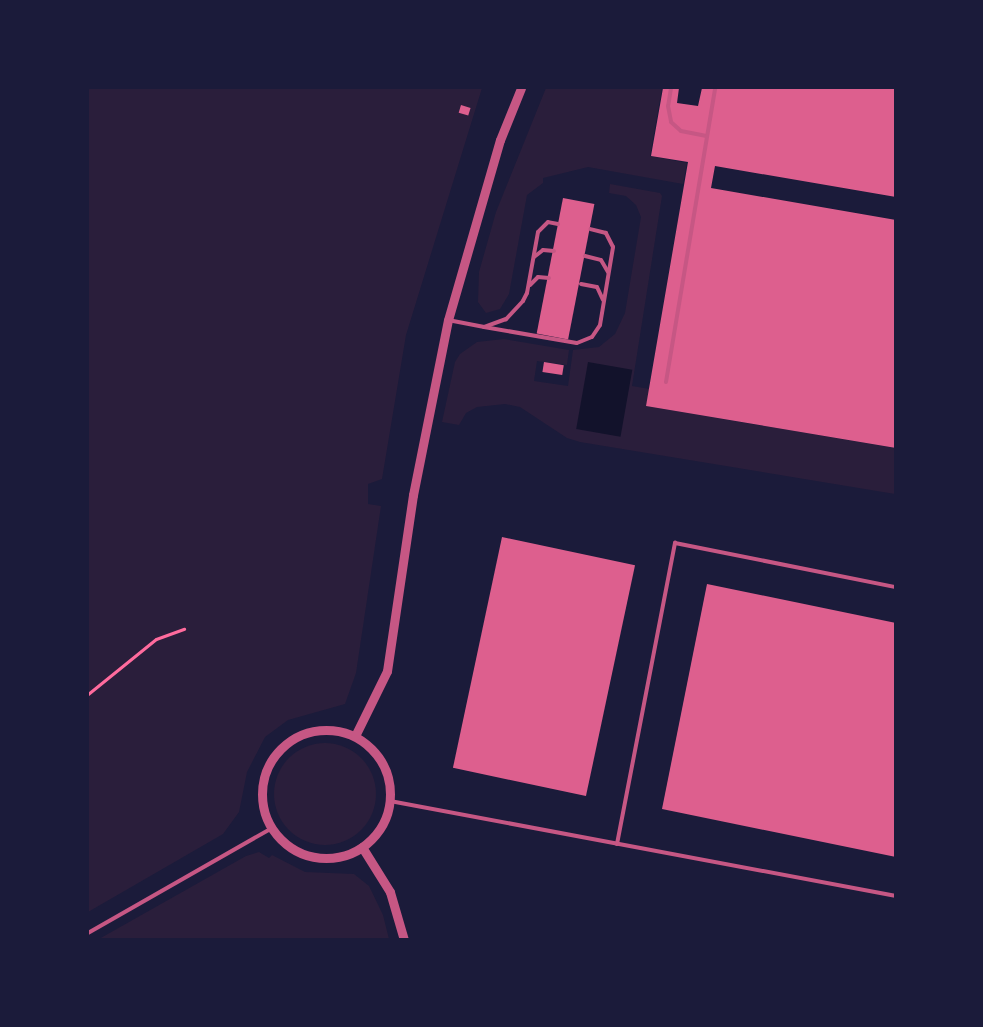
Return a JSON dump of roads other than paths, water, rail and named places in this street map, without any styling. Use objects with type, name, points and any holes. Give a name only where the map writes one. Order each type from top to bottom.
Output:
[{"type":"street","points":[[355,736],[379,691],[390,657],[412,495],[448,320],[500,140],[521,88]]},
{"type":"street","points":[[321,730],[355,736],[374,750],[385,768],[390,801],[378,831],[362,847],[340,857],[314,857],[290,847],[272,828],[262,794],[267,770],[280,750],[298,736],[321,730]]},
{"type":"street","points":[[362,847],[390,892],[404,940]]},
{"type":"lane","points":[[671,88],[668,106],[671,122],[681,131],[707,136]]},
{"type":"lane","points":[[666,382],[715,88]]},
{"type":"lane","points":[[484,327],[506,319],[523,301],[542,226],[548,222],[558,224]]},
{"type":"lane","points":[[448,320],[577,343],[592,337],[596,331],[604,302],[613,247],[611,238],[606,232],[590,229]]},
{"type":"lane","points":[[533,259],[540,251],[554,251]]},
{"type":"lane","points":[[585,256],[602,260],[608,274]]},
{"type":"lane","points":[[528,287],[535,278],[549,278]]},
{"type":"lane","points":[[581,284],[597,287],[604,302]]},
{"type":"lane","points":[[617,844],[675,543],[896,587]]},
{"type":"lane","points":[[390,801],[896,896]]},
{"type":"lane","points":[[88,933],[272,828]]}]
